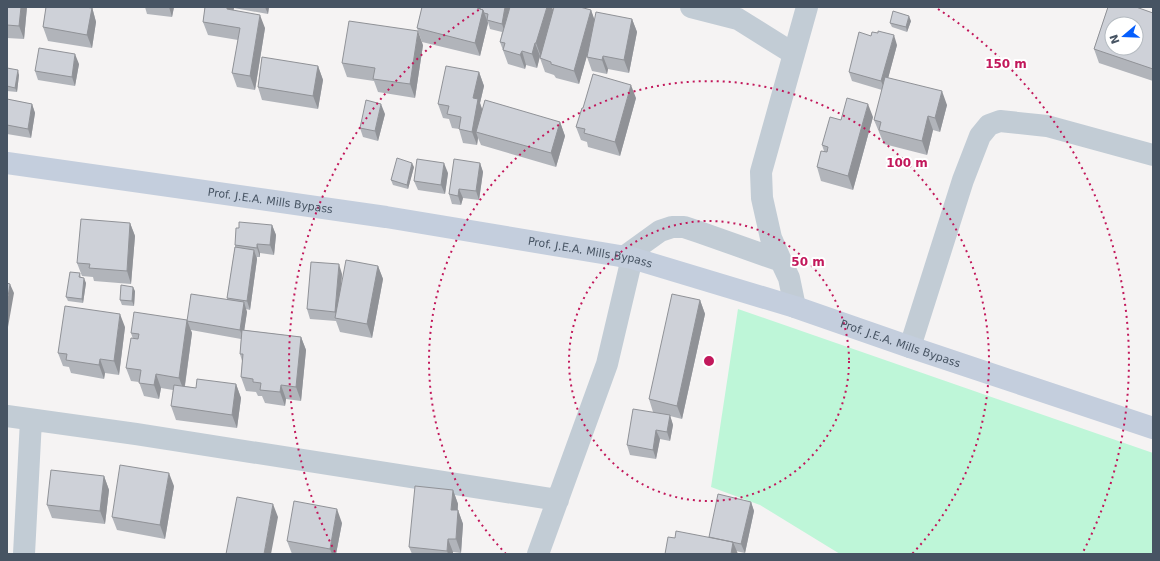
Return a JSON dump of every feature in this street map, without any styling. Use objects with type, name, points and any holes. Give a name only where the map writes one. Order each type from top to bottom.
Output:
[{"type":"street","points":[[691,7],[738,19],[794,54]]},
{"type":"street","points":[[795,307],[790,278],[771,238],[762,198],[762,172],[807,7]]},
{"type":"street","points":[[910,347],[963,180],[980,136],[989,125],[1000,121],[1047,126],[1153,155]]},
{"type":"street","name":"Prof. J.E.A. Mills Bypass","points":[[7,163],[386,217],[628,257],[795,307],[1153,428]]},
{"type":"street","points":[[540,554],[607,364],[628,257],[660,231],[672,227],[684,227],[781,261]]},
{"type":"street","points":[[7,416],[136,434],[558,500]]},
{"type":"street","points":[[24,554],[31,420]]},
{"type":"green space","points":[[738,309],[1153,453],[1153,554],[840,554],[760,505],[711,487]]},
{"type":"building","points":[[7,7],[21,7],[19,26],[7,25]]},
{"type":"building","points":[[46,7],[92,8],[87,35],[43,27]]},
{"type":"building","points":[[205,7],[227,7],[227,9],[260,15],[250,76],[232,73],[240,28],[203,22]]},
{"type":"building","points":[[422,7],[477,7],[483,10],[475,43],[417,28]]},
{"type":"building","points":[[480,7],[505,7],[502,24],[487,20],[488,14],[484,13]]},
{"type":"building","points":[[510,7],[547,7],[532,54],[522,51],[520,55],[503,50],[505,43],[500,42]]},
{"type":"building","points":[[554,7],[580,7],[591,10],[574,71],[551,64],[551,62],[540,58]]},
{"type":"building","points":[[1108,7],[1136,7],[1153,13],[1153,69],[1115,56],[1144,56],[1144,16],[1105,16]]},
{"type":"building","points":[[893,11],[909,16],[906,27],[890,23]]},
{"type":"building","points":[[596,12],[632,19],[624,60],[603,56],[602,60],[587,57]]},
{"type":"building","points":[[1104,19],[1104,52],[1094,49]]},
{"type":"building","points":[[349,21],[418,31],[410,84],[373,79],[375,68],[342,63]]},
{"type":"building","points":[[878,31],[894,35],[881,81],[849,72],[859,32],[871,36],[872,32],[878,33]]},
{"type":"building","points":[[39,48],[75,54],[72,77],[35,71]]},
{"type":"building","points":[[262,57],[318,66],[313,96],[258,87]]},
{"type":"building","points":[[446,66],[479,72],[473,98],[478,99],[472,132],[459,129],[461,117],[447,114],[449,106],[438,104]]},
{"type":"building","points":[[7,68],[18,70],[15,88],[7,86]]},
{"type":"building","points":[[593,74],[631,85],[615,142],[584,133],[585,129],[576,127]]},
{"type":"building","points":[[885,77],[942,91],[935,118],[928,116],[922,141],[879,130],[881,122],[874,120]]},
{"type":"building","points":[[847,98],[868,104],[848,176],[817,167],[821,151],[827,152],[828,147],[822,145],[830,117],[841,120]]},
{"type":"building","points":[[7,99],[32,104],[28,129],[7,125]]},
{"type":"building","points":[[366,100],[381,104],[375,131],[360,128]]},
{"type":"building","points":[[485,100],[560,122],[551,153],[476,132]]},
{"type":"building","points":[[397,158],[412,163],[407,185],[391,180]]},
{"type":"building","points":[[417,159],[444,163],[441,185],[414,181]]},
{"type":"building","points":[[454,159],[480,163],[476,191],[459,189],[458,196],[449,194]]},
{"type":"building","points":[[81,219],[130,223],[127,271],[89,268],[90,264],[77,263]]},
{"type":"building","points":[[239,222],[272,225],[270,245],[257,244],[257,248],[235,245],[236,228],[239,228]]},
{"type":"building","points":[[235,247],[254,250],[247,301],[227,298]]},
{"type":"building","points":[[346,260],[378,266],[367,324],[335,318]]},
{"type":"building","points":[[311,262],[339,264],[335,312],[307,309]]},
{"type":"building","points":[[70,272],[80,273],[79,277],[84,278],[82,299],[66,297]]},
{"type":"building","points":[[7,283],[10,284],[7,303]]},
{"type":"building","points":[[121,285],[133,287],[132,301],[120,300]]},
{"type":"building","points":[[191,294],[244,302],[240,330],[187,321]]},
{"type":"building","points":[[672,294],[700,300],[677,406],[649,399]]},
{"type":"building","points":[[65,306],[120,314],[114,361],[100,359],[99,365],[66,360],[67,354],[58,353]]},
{"type":"building","points":[[134,312],[187,320],[179,378],[156,374],[154,385],[139,383],[141,370],[126,368],[131,338],[138,339],[139,334],[131,333]]},
{"type":"building","points":[[242,330],[301,337],[296,387],[281,385],[280,392],[260,390],[261,383],[253,382],[253,379],[241,377],[243,354],[240,354]]},
{"type":"building","points":[[197,379],[236,384],[232,415],[171,406],[174,385],[196,388]]},
{"type":"building","points":[[633,409],[670,415],[667,432],[656,430],[653,450],[627,445]]},
{"type":"building","points":[[120,465],[169,473],[160,525],[112,517]]},
{"type":"building","points":[[51,470],[104,476],[100,511],[47,505]]},
{"type":"building","points":[[415,486],[453,490],[451,510],[458,510],[456,539],[448,539],[447,551],[409,547]]},
{"type":"building","points":[[718,494],[751,502],[741,544],[709,537]]},
{"type":"building","points":[[237,497],[273,504],[264,554],[226,554]]},
{"type":"building","points":[[294,501],[337,509],[330,549],[287,541]]},
{"type":"building","points":[[676,531],[733,542],[731,554],[665,554],[668,537],[675,538]]}]
